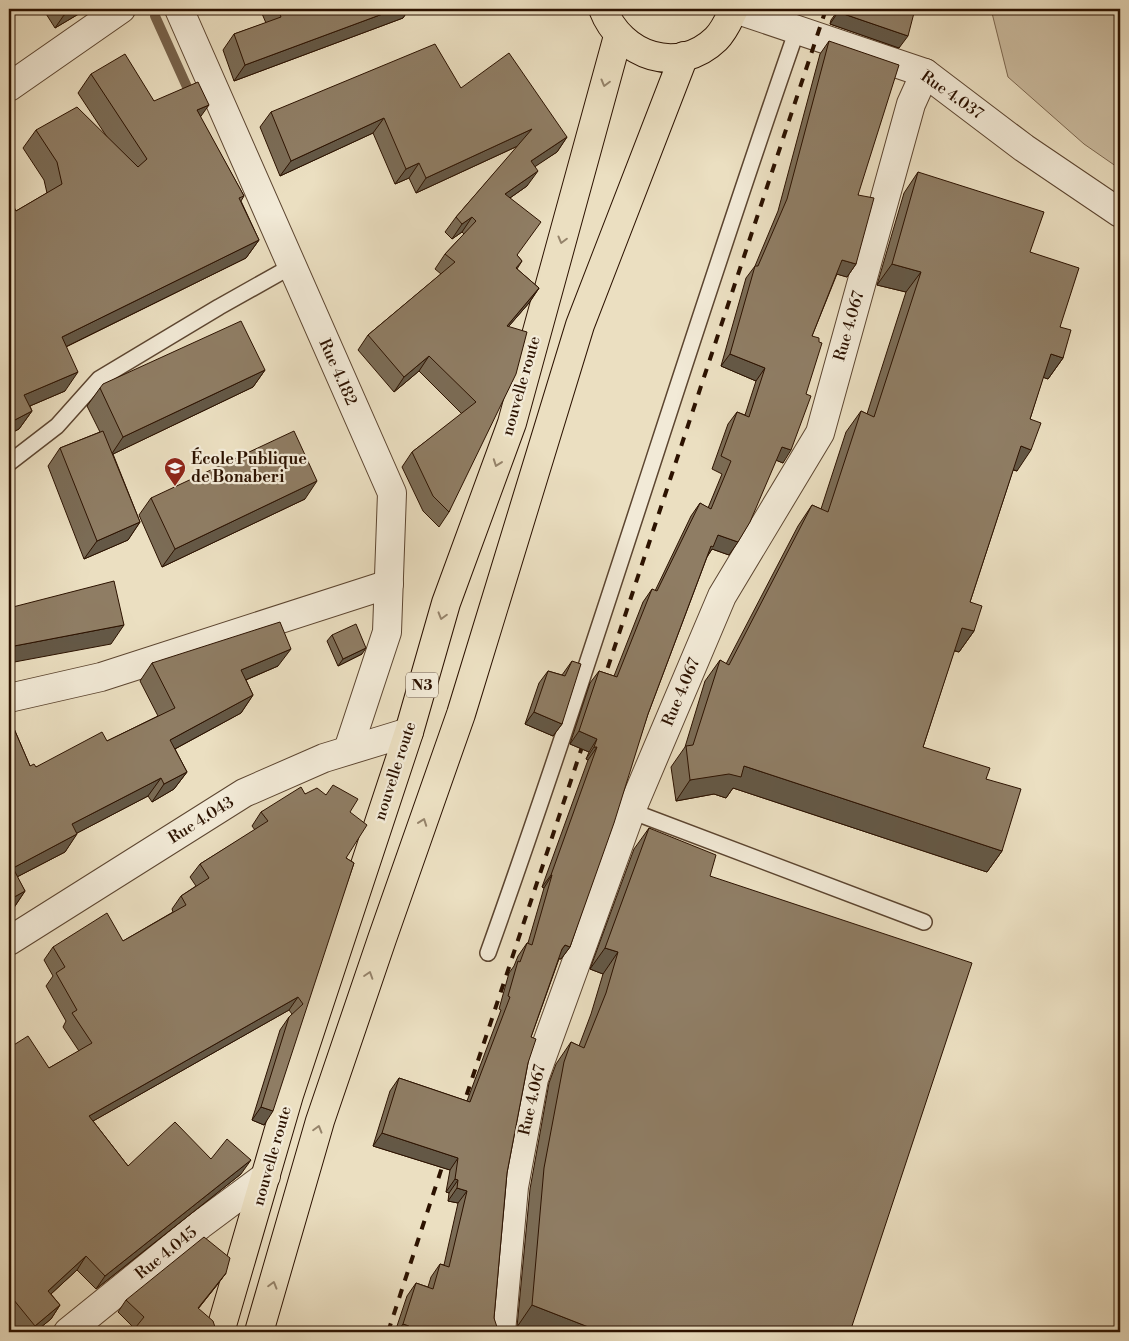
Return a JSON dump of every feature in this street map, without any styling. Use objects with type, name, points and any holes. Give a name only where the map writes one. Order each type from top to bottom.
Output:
[{"type":"highway","points":[[603,9],[618,36],[632,47],[648,55],[666,58],[684,56],[701,49],[716,39],[727,25],[735,9]]},
{"type":"highway","name":"nouvelle route","points":[[220,1332],[292,1086],[409,732],[446,603],[512,423],[618,36]]},
{"type":"highway","points":[[259,1332],[320,1121],[382,938],[462,714],[580,326],[684,56]]},
{"type":"street","points":[[12,79],[121,9]]},
{"type":"street","name":"Rue 4.182","points":[[179,9],[392,493],[387,632],[348,750]]},
{"type":"street","name":"Rue 4.037","points":[[735,9],[765,13],[797,30],[924,73],[1024,148],[1120,213]]},
{"type":"street","name":"Rue 4.067","points":[[501,1332],[514,1187],[534,1079],[631,811],[722,596],[820,433],[911,104],[924,73]]},
{"type":"street","points":[[9,698],[101,677],[389,584]]},
{"type":"street","name":"Rue 4.043","points":[[9,941],[244,793],[324,758],[409,732]]},
{"type":"street","name":"Rue 4.045","points":[[68,1332],[200,1225],[266,1176]]},
{"type":"lane","points":[[488,953],[546,789],[756,147],[797,30]]},
{"type":"lane","points":[[9,462],[57,426],[99,379],[219,306],[292,266]]},
{"type":"lane","points":[[631,811],[924,922]]},
{"type":"shaded area","points":[[991,9],[1120,9],[1120,169],[1084,144],[1008,77]]},
{"type":"building","points":[[60,9],[75,9],[64,15]]},
{"type":"building","points":[[278,9],[396,9],[245,65],[234,34],[281,17]]},
{"type":"building","points":[[839,9],[853,12],[854,9],[915,9],[908,36],[838,12]]},
{"type":"building","points":[[829,41],[899,65],[858,195],[874,198],[856,264],[842,260],[812,336],[819,338],[819,342],[822,343],[806,394],[811,396],[791,450],[782,447],[750,522],[738,542],[718,535],[713,547],[711,546],[648,714],[614,823],[570,947],[565,945],[562,949],[531,1037],[536,1039],[528,1063],[507,1173],[494,1318],[497,1327],[496,1332],[407,1332],[409,1326],[403,1324],[416,1283],[433,1289],[440,1264],[449,1267],[467,1191],[457,1188],[458,1180],[455,1179],[458,1158],[382,1133],[399,1078],[470,1102],[510,997],[508,996],[518,961],[520,962],[527,943],[532,945],[551,875],[597,747],[594,747],[597,739],[579,731],[599,671],[617,677],[652,589],[657,591],[700,503],[711,509],[731,461],[721,456],[737,412],[749,417],[765,368],[730,354],[755,266],[758,266],[787,199]]},
{"type":"building","points":[[435,44],[461,88],[509,53],[567,137],[531,161],[538,171],[505,194],[541,222],[517,255],[522,261],[516,268],[539,288],[507,326],[527,332],[516,374],[449,512],[433,496],[412,452],[476,402],[429,356],[404,377],[368,335],[455,262],[445,254],[476,221],[472,217],[462,224],[456,217],[532,129],[426,178],[419,163],[406,169],[384,118],[291,161],[271,112]]},
{"type":"building","points":[[125,54],[154,101],[198,82],[209,105],[197,110],[244,196],[239,198],[259,240],[62,337],[78,372],[24,395],[32,411],[9,423],[9,363],[13,361],[9,353],[9,209],[14,207],[16,211],[62,184],[57,162],[36,130],[77,107],[138,167],[147,159],[91,74]]},
{"type":"building","points":[[918,172],[1044,212],[1030,252],[1079,268],[1060,327],[1071,330],[1063,358],[1051,354],[1030,419],[1041,423],[1031,450],[1021,446],[970,602],[982,606],[974,631],[962,628],[923,747],[990,768],[986,779],[1021,789],[1002,851],[744,766],[741,777],[729,774],[690,780],[686,746],[693,745],[720,660],[729,665],[812,505],[828,512],[861,411],[874,417],[921,272],[892,264]]},
{"type":"building","points":[[241,321],[265,370],[123,437],[100,388],[103,384]]},
{"type":"building","points":[[103,431],[140,522],[97,541],[60,448]]},
{"type":"building","points":[[294,431],[317,481],[175,549],[151,498]]},
{"type":"building","points":[[114,581],[124,625],[9,647],[9,608]]},
{"type":"building","points":[[280,622],[291,649],[241,670],[253,695],[170,740],[187,772],[164,784],[161,778],[72,824],[77,834],[13,868],[25,891],[9,900],[9,717],[30,766],[34,764],[36,767],[102,732],[107,741],[175,708],[152,663]]},
{"type":"building","points":[[356,624],[366,648],[343,659],[332,635]]},
{"type":"building","points":[[572,661],[581,664],[562,724],[534,712],[548,671],[565,676]]},
{"type":"building","points":[[333,785],[358,799],[350,812],[367,825],[346,858],[354,863],[273,1111],[261,1107],[289,1017],[303,1004],[298,997],[89,1116],[128,1166],[175,1122],[211,1159],[227,1139],[251,1160],[105,1276],[86,1256],[48,1291],[60,1305],[35,1326],[9,1294],[9,1048],[28,1036],[49,1068],[92,1043],[72,1013],[77,1010],[56,973],[65,967],[53,947],[107,913],[123,941],[186,905],[181,896],[209,878],[200,864],[268,821],[261,812],[301,787],[305,794],[317,788],[326,795]]},
{"type":"building","points":[[649,828],[716,855],[710,876],[972,963],[850,1332],[590,1332],[591,1328],[532,1305],[544,1168],[564,1062],[571,1042],[584,1048],[606,993],[618,952],[605,948]]},
{"type":"building","points":[[204,1237],[230,1258],[226,1273],[198,1308],[213,1321],[216,1330],[214,1332],[132,1332],[144,1317],[126,1300]]},
{"type":"waterway","points":[[155,16],[192,98]]},
{"type":"railway","points":[[602,685],[826,9]]},
{"type":"railway","points":[[461,1112],[586,735]]},
{"type":"railway","points":[[388,1332],[446,1155]]},
{"type":"place","name":"École Publique de Bonaberi","points":[[175,487]]}]
